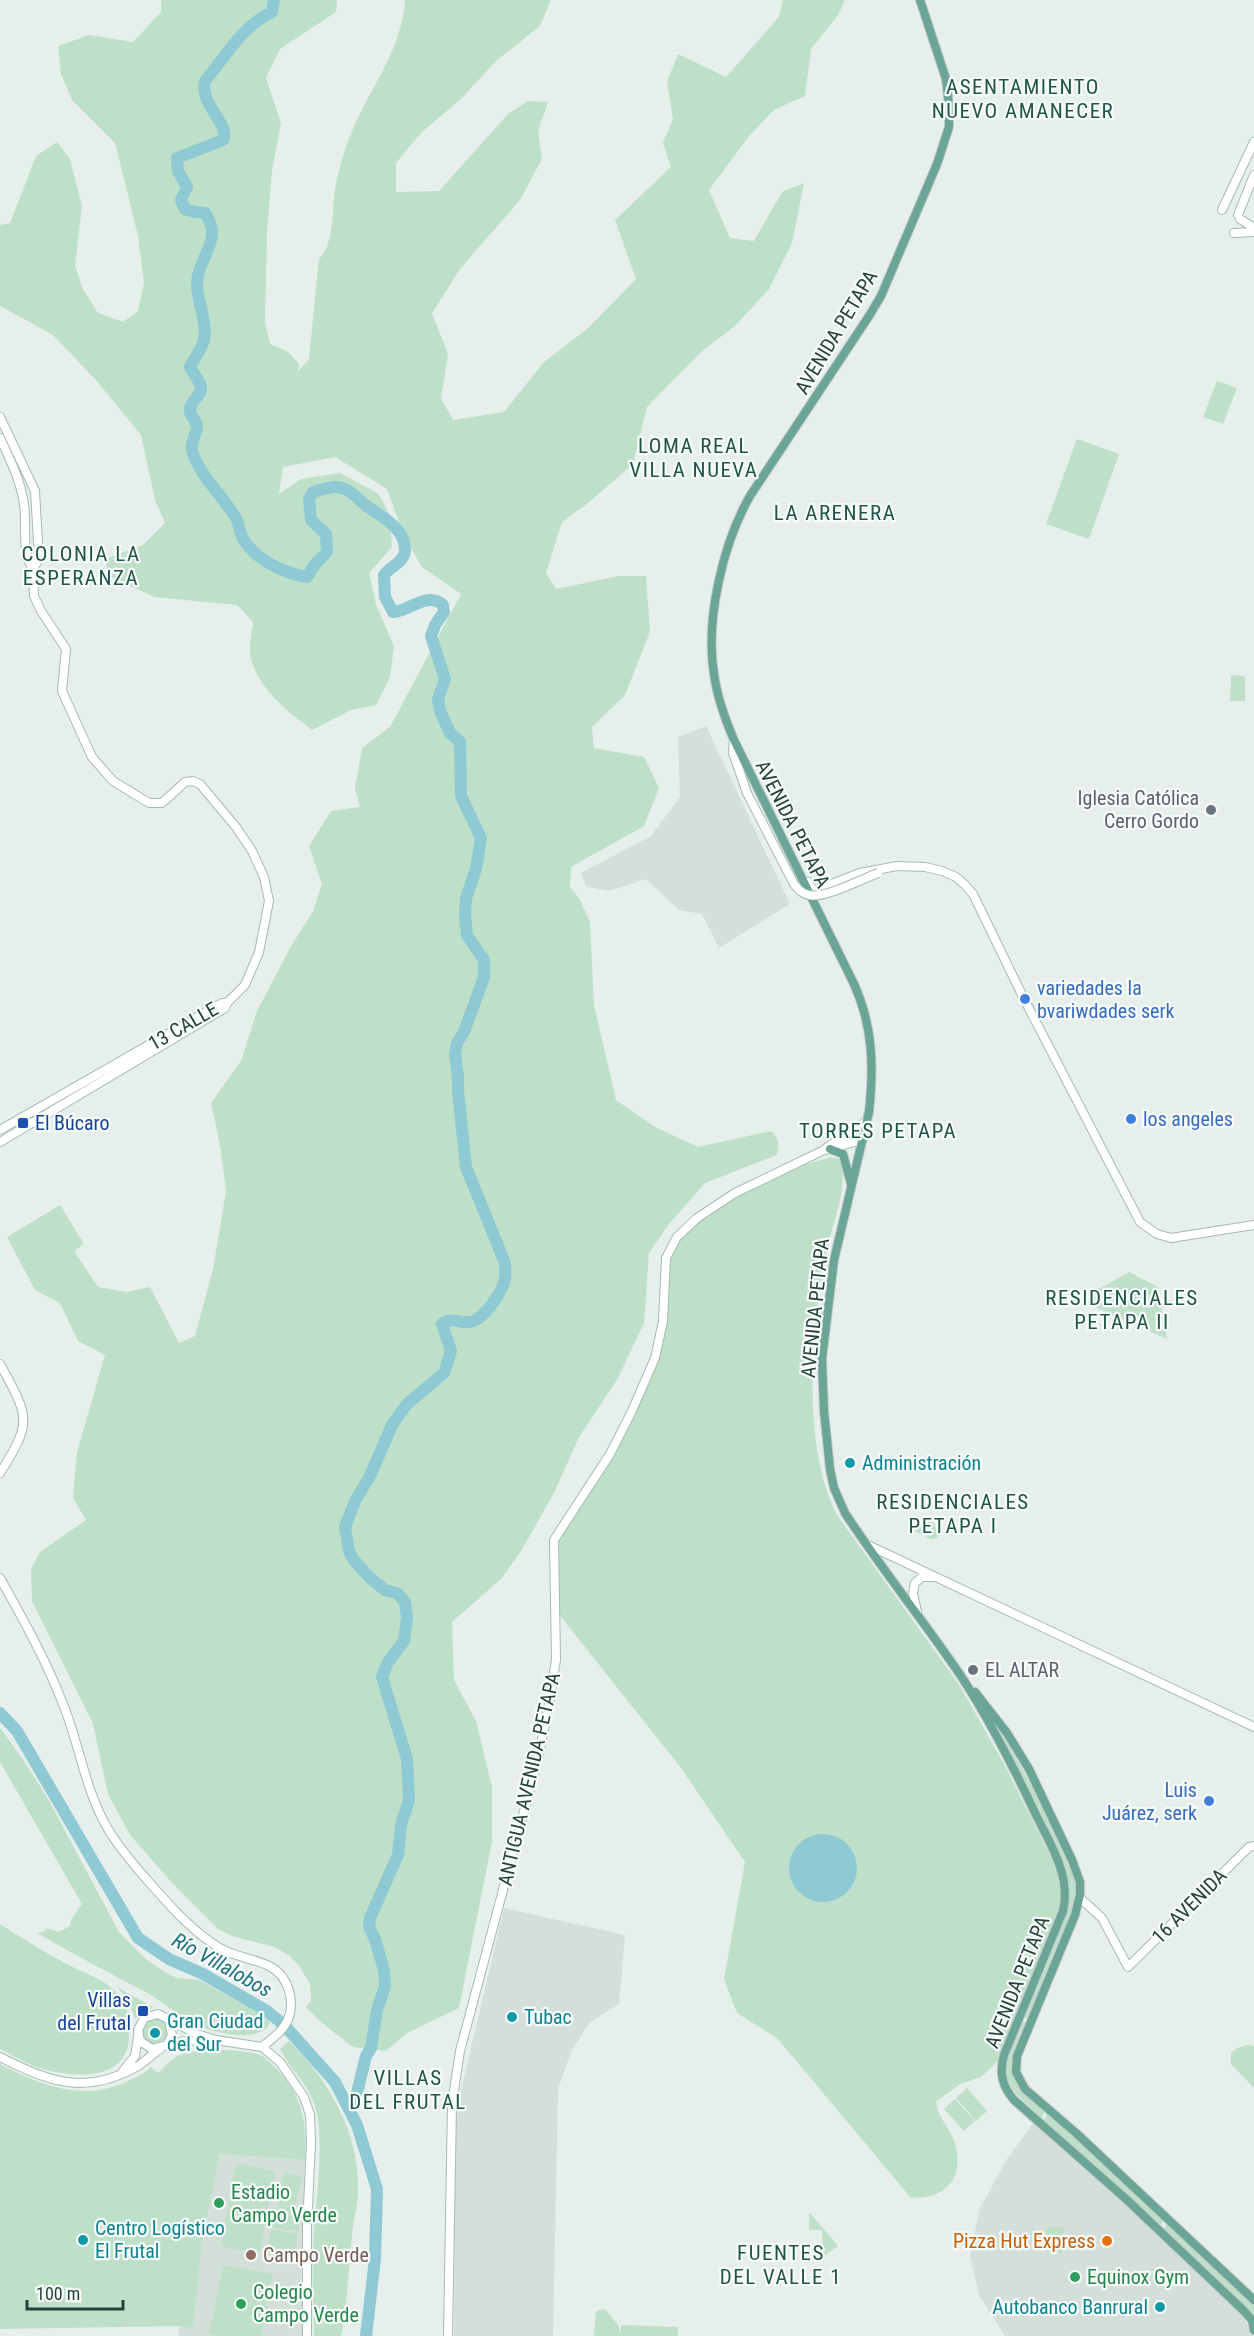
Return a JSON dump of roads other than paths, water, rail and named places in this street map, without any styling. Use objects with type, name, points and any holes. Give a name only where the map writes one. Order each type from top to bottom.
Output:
[{"type":"main road","name":"AVENIDA PETAPA","points":[[920,0],[946,79],[950,106],[947,136],[881,296],[750,496],[735,530],[714,606],[712,654],[717,689],[734,740],[854,984],[868,1021],[872,1057],[872,1088],[868,1118],[840,1232],[831,1281],[822,1359],[828,1451],[834,1488],[845,1513],[918,1617],[959,1674],[1007,1733],[1029,1769],[1080,1882],[1080,1898],[1075,1915],[1016,2060],[1016,2072],[1022,2085],[1254,2300]]},
{"type":"main road","points":[[1222,210],[1254,142]]},
{"type":"main road","points":[[1254,175],[1239,217],[1254,230]]},
{"type":"main road","points":[[1234,233],[1254,230]]},
{"type":"main road","points":[[0,417],[34,491],[39,559],[33,569]]},
{"type":"main road","points":[[0,438],[21,490],[28,559],[33,569],[34,596],[66,650],[62,691],[92,757],[113,781],[149,803],[162,803],[187,782],[200,784],[236,827],[252,851],[264,877],[269,901],[259,952],[244,985],[227,1003]]},
{"type":"main road","points":[[734,740],[733,753],[747,793],[794,884],[803,893],[810,896],[821,895],[897,866]]},
{"type":"main road","points":[[802,878],[813,890],[860,873],[897,866],[925,867],[956,877],[973,894],[1137,1218],[1157,1234],[1179,1238],[1254,1225]]},
{"type":"main road","name":"13 CALLE","points":[[0,1130],[222,1003],[227,1003]]},
{"type":"main road","name":"13 CALLE","points":[[0,1142],[210,1018],[225,1008],[227,1003]]},
{"type":"main road","name":"ANTIGUA AVENIDA PETAPA","points":[[826,1150],[832,1143],[857,1130],[868,1118]]},
{"type":"main road","name":"ANTIGUA AVENIDA PETAPA","points":[[448,2336],[452,2104],[460,2051],[538,1759],[550,1698],[556,1649],[554,1540],[610,1454],[651,1368],[663,1321],[664,1275],[666,1258],[672,1244],[697,1218],[735,1193],[826,1150],[862,1140]]},
{"type":"main road","points":[[826,1150],[840,1152],[844,1156],[852,1185]]},
{"type":"main road","points":[[0,1364],[22,1405],[25,1419],[18,1444],[0,1473]]},
{"type":"main road","points":[[868,1545],[1254,1727]]},
{"type":"main road","points":[[918,1617],[913,1593],[915,1583],[925,1576],[939,1578]]},
{"type":"main road","points":[[0,1578],[35,1640],[50,1674],[67,1715],[95,1802],[111,1833],[149,1882],[201,1935],[226,1951],[269,1966],[288,1986],[291,2004],[285,2026],[262,2047]]},
{"type":"main road","name":"AVENIDA PETAPA","points":[[959,1674],[1027,1795],[1064,1878],[1066,1899],[1063,1911],[1004,2055],[1001,2068],[1003,2083],[1008,2092],[1159,2230],[1253,2321],[1254,2330]]},
{"type":"main road","name":"16 AVENIDA","points":[[1080,1898],[1102,1918],[1128,1966],[1253,1846]]},
{"type":"main road","points":[[120,2074],[135,2056],[139,2024],[144,2018],[158,2014],[185,2030],[216,2040],[262,2047],[276,2058],[297,2084],[307,2103],[310,2115],[307,2336]]},
{"type":"main road","points":[[1019,2017],[1031,2022]]},
{"type":"main road","points":[[0,2057],[31,2073],[60,2082],[98,2082],[138,2066],[164,2046],[172,2032],[168,2019]]},
{"type":"main road","points":[[138,2036],[147,2047],[184,2041],[216,2040]]},
{"type":"main road","points":[[1159,2230],[1169,2219]]},
{"type":"water","points":[[830,1834],[842,1840],[851,1849],[857,1861],[855,1881],[847,1892],[830,1902],[816,1902],[799,1892],[791,1881],[789,1861],[799,1844],[810,1836]]},
{"type":"waterway","points":[[274,0],[272,12],[243,33],[205,81],[206,98],[223,127],[223,140],[177,158],[178,171],[187,187],[181,200],[185,209],[205,213],[212,232],[198,276],[197,287],[205,337],[190,367],[201,387],[200,393],[190,408],[197,427],[192,450],[201,470],[236,517],[247,545],[270,564],[307,577],[315,564],[327,552],[326,534],[311,520],[309,499],[313,492],[341,488],[390,522],[404,542],[404,555],[384,575],[385,597],[393,612],[431,600],[443,605],[444,612],[431,636],[445,679],[438,699],[440,711],[450,733],[460,742],[461,796],[481,838],[476,869],[466,898],[465,916],[467,935],[484,960],[484,977],[464,1032],[457,1043],[455,1054],[458,1091],[466,1167],[505,1263],[505,1278],[501,1290],[487,1311],[470,1322],[452,1321],[442,1324],[451,1351],[444,1373],[407,1404],[392,1425],[345,1527],[349,1551],[353,1559],[369,1577],[385,1590],[397,1593],[405,1602],[407,1617],[404,1641],[388,1662],[382,1677],[407,1759],[409,1800],[401,1825],[398,1855],[370,1918],[369,1927],[384,1970],[385,1986],[377,2010],[371,2048],[366,2056],[354,2104],[349,2109]]},
{"type":"waterway","name":"Río Villalobos","points":[[0,1713],[17,1731],[138,1938],[169,1959],[203,1974],[267,2011],[285,2026],[335,2082],[357,2125],[377,2189],[375,2259],[366,2336]]},
{"type":"place","name":"Iglesia Católica Cerro Gordo","points":[[1211,810]]},
{"type":"place","name":"variedades la bvariwdades serk","points":[[1025,999]]},
{"type":"place","name":"los angeles","points":[[1131,1119]]},
{"type":"place","name":"El Búcaro","points":[[23,1123]]},
{"type":"place","name":"Administración","points":[[850,1463]]},
{"type":"place","name":"EL ALTAR","points":[[973,1670]]},
{"type":"place","name":"Luis Juárez, serk","points":[[1209,1801]]},
{"type":"place","name":"Villas del Frutal","points":[[143,2011]]},
{"type":"place","name":"Tubac","points":[[512,2017]]},
{"type":"place","name":"Gran Ciudad del Sur","points":[[155,2033]]},
{"type":"place","name":"Estadio Campo Verde","points":[[219,2203]]},
{"type":"place","name":"Centro Logístico El Frutal","points":[[83,2240]]},
{"type":"place","name":"Pizza Hut Express","points":[[1107,2241]]},
{"type":"place","name":"Campo Verde","points":[[251,2255]]},
{"type":"place","name":"Equinox Gym","points":[[1075,2277]]},
{"type":"place","name":"Colegio Campo Verde","points":[[241,2304]]},
{"type":"place","name":"Autobanco Banrural","points":[[1160,2307]]},
{"type":"district","name":"ASENTAMIENTO NUEVO AMANECER","points":[[1023,99]]},
{"type":"district","name":"LOMA REAL VILLA NUEVA","points":[[694,458]]},
{"type":"district","name":"LA ARENERA","points":[[835,513]]},
{"type":"district","name":"COLONIA LA ESPERANZA","points":[[81,566]]},
{"type":"district","name":"TORRES PETAPA","points":[[878,1131]]},
{"type":"district","name":"RESIDENCIALES PETAPA II","points":[[1122,1310]]},
{"type":"district","name":"RESIDENCIALES PETAPA I","points":[[953,1514]]},
{"type":"district","name":"VILLAS DEL FRUTAL","points":[[408,2090]]},
{"type":"district","name":"FUENTES DEL VALLE 1","points":[[781,2265]]}]
